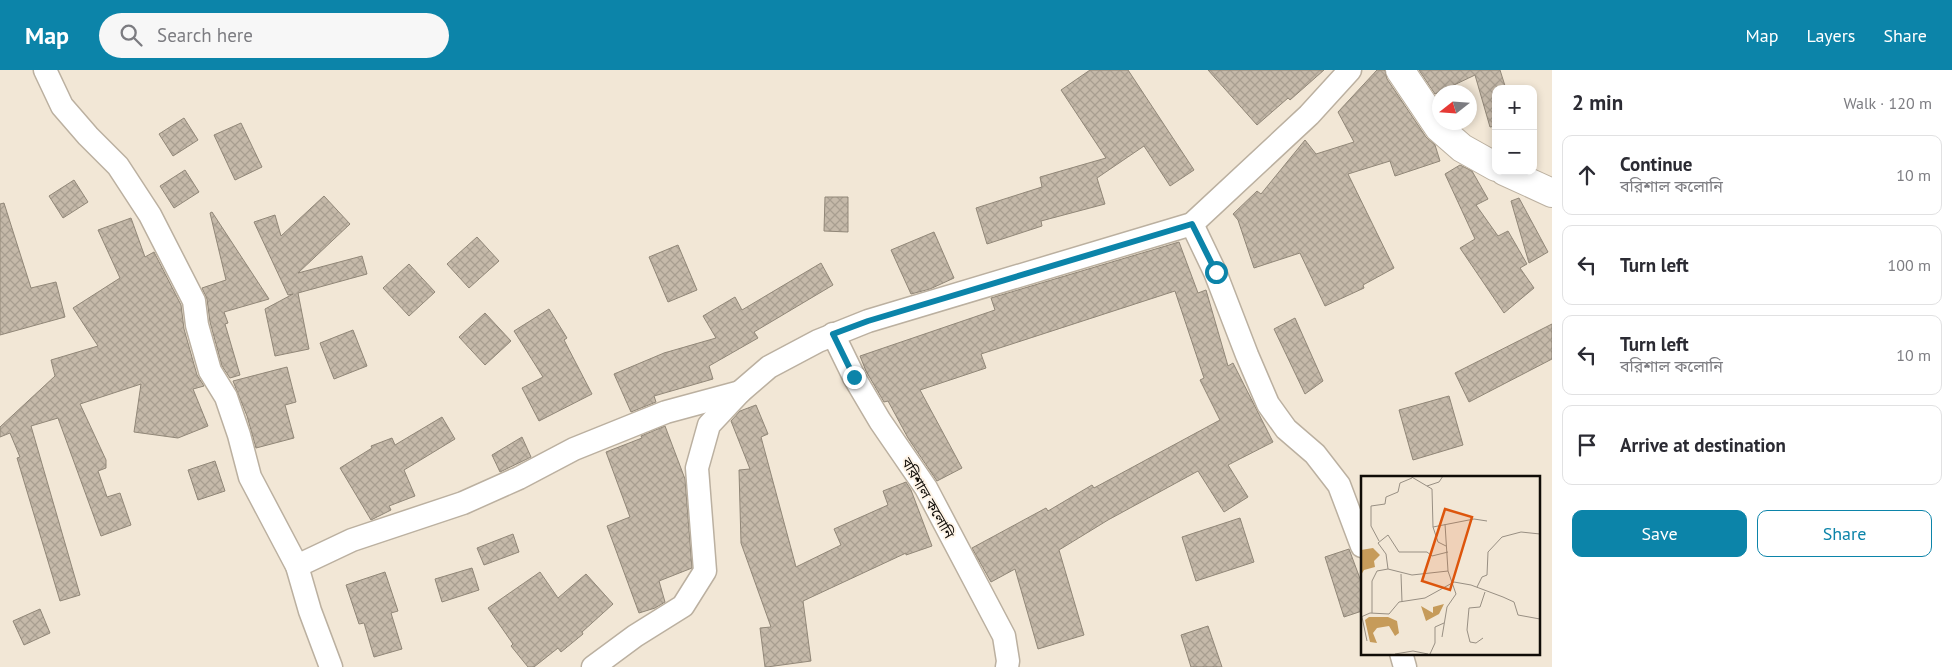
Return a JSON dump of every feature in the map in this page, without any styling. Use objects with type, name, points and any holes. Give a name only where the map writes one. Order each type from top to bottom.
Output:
[{"type":"street","points":[[45,70],[62,106],[118,166],[150,216],[194,301],[197,325],[210,371],[226,397],[250,476],[297,566],[310,612],[331,667]]},
{"type":"street","points":[[593,667],[635,636],[683,606],[705,571],[697,468],[709,425],[740,392],[769,367],[833,334],[878,318],[1192,224],[1309,115],[1350,70]]},
{"type":"street","points":[[1400,70],[1439,128],[1462,148],[1492,164]]},
{"type":"street","points":[[1513,175],[1552,193]]},
{"type":"street","points":[[1192,224],[1216,272],[1247,355],[1268,404],[1286,429],[1315,454],[1339,485],[1361,543]]},
{"type":"street","name":"বরিশাল কলোনি","points":[[833,334],[854,377],[880,421],[926,488],[1004,636],[1008,661],[1007,667]]},
{"type":"street","points":[[297,566],[352,540],[463,503],[519,478],[574,449],[666,412],[740,392]]},
{"type":"street","points":[[1401,654],[1405,667]]},
{"type":"building","points":[[1090,70],[1128,70],[1194,170],[1170,186],[1144,146],[1097,178],[1105,204],[1041,221],[1042,226],[987,244],[976,208],[1042,187],[1040,177],[1106,158],[1061,90]]},
{"type":"building","points":[[1208,70],[1324,70],[1290,100],[1288,98],[1257,125]]},
{"type":"building","points":[[1377,70],[1385,70],[1387,79],[1426,137],[1435,145],[1440,161],[1395,176],[1390,161],[1348,174],[1394,268],[1363,285],[1364,288],[1325,306],[1300,253],[1254,268],[1238,220],[1233,214],[1257,191],[1261,194],[1305,140],[1316,154],[1354,142],[1338,112]]},
{"type":"building","points":[[1419,70],[1500,70],[1505,85],[1492,85],[1492,127],[1490,127],[1475,75],[1454,85],[1432,85],[1432,90]]},
{"type":"building","points":[[184,118],[198,140],[173,156],[159,134]]},
{"type":"building","points":[[241,123],[262,167],[235,180],[214,135]]},
{"type":"building","points":[[1460,165],[1472,171],[1488,199],[1476,205],[1498,236],[1508,231],[1527,264],[1520,268],[1534,288],[1504,313],[1460,248],[1475,239],[1445,174]]},
{"type":"building","points":[[185,170],[199,192],[174,208],[160,186]]},
{"type":"building","points":[[74,180],[88,202],[63,218],[49,196]]},
{"type":"building","points":[[324,196],[350,224],[298,273],[362,256],[367,274],[298,293],[309,349],[275,356],[265,309],[293,294],[288,295],[254,222],[275,215],[281,236]]},
{"type":"building","points":[[825,197],[848,197],[848,232],[824,231]]},
{"type":"building","points":[[1519,198],[1548,252],[1529,263],[1511,201]]},
{"type":"building","points":[[4,203],[31,288],[56,282],[65,317],[0,335],[0,204]]},
{"type":"building","points":[[212,212],[269,299],[224,312],[228,323],[225,324],[240,375],[230,378],[222,366],[210,322],[207,299],[202,288],[226,280],[210,213]]},
{"type":"building","points":[[131,218],[145,257],[154,252],[181,305],[184,329],[197,375],[204,386],[193,389],[208,426],[178,438],[134,432],[141,384],[80,404],[106,460],[106,468],[98,471],[107,497],[120,493],[131,525],[101,536],[58,418],[31,426],[80,595],[60,601],[17,458],[20,457],[10,433],[0,437],[0,427],[55,376],[51,360],[98,346],[73,308],[120,278],[98,230]]},
{"type":"building","points":[[934,232],[954,278],[930,289],[911,294],[891,250]]},
{"type":"building","points":[[477,237],[499,261],[469,288],[447,264]]},
{"type":"building","points":[[1179,242],[1198,293],[1206,290],[1228,366],[1233,363],[1273,442],[1228,465],[1248,497],[1224,512],[1198,471],[1108,520],[1059,550],[1084,635],[1038,649],[1015,569],[991,582],[972,548],[1046,508],[1048,511],[1092,485],[1094,488],[1220,420],[1200,380],[1204,378],[1175,291],[981,354],[986,368],[920,390],[962,468],[937,481],[908,438],[888,401],[884,402],[866,371],[860,356],[995,310],[991,298]]},
{"type":"building","points":[[678,245],[697,290],[668,302],[649,257]]},
{"type":"building","points":[[821,263],[833,285],[754,332],[758,338],[709,366],[713,379],[654,396],[656,402],[631,412],[614,374],[664,353],[716,338],[703,316],[735,297],[742,310]]},
{"type":"building","points":[[409,264],[435,292],[409,316],[383,288]]},
{"type":"building","points":[[549,309],[567,338],[564,340],[592,394],[539,421],[522,388],[543,377],[514,331]]},
{"type":"building","points":[[485,313],[511,341],[485,365],[459,337]]},
{"type":"building","points":[[1295,318],[1323,381],[1305,394],[1274,329]]},
{"type":"building","points":[[1552,324],[1552,359],[1469,402],[1455,373]]},
{"type":"building","points":[[353,330],[367,366],[334,379],[320,343]]},
{"type":"building","points":[[287,367],[296,402],[285,405],[294,438],[256,448],[247,416],[233,381]]},
{"type":"building","points":[[1449,396],[1463,445],[1413,460],[1399,410]]},
{"type":"building","points":[[756,405],[768,434],[761,437],[796,567],[841,545],[834,529],[888,505],[883,491],[906,482],[911,490],[932,546],[906,555],[906,553],[803,601],[811,661],[767,667],[765,667],[760,628],[771,627],[741,543],[739,470],[750,469],[731,421],[740,411]]},
{"type":"building","points":[[442,417],[455,439],[404,470],[415,496],[389,506],[391,510],[371,520],[340,468],[372,448],[371,446],[392,438],[395,445]]},
{"type":"building","points":[[665,426],[685,479],[692,568],[659,581],[665,602],[655,608],[639,613],[607,526],[630,517],[606,452],[642,438],[641,436]]},
{"type":"building","points":[[522,437],[531,457],[500,472],[492,455]]},
{"type":"building","points":[[215,461],[225,491],[198,500],[188,470]]},
{"type":"building","points":[[1240,518],[1254,562],[1196,581],[1182,537]]},
{"type":"building","points":[[513,534],[519,552],[484,565],[477,548]]},
{"type":"building","points":[[1349,549],[1361,581],[1361,611],[1344,617],[1325,557]]},
{"type":"building","points":[[472,568],[479,590],[442,602],[435,579]]},
{"type":"building","points":[[385,572],[398,611],[391,613],[402,649],[374,657],[364,623],[359,624],[346,585]]},
{"type":"building","points":[[540,572],[558,598],[586,574],[613,604],[582,632],[583,634],[561,652],[558,648],[534,667],[528,667],[511,646],[513,644],[488,608]]},
{"type":"building","points":[[40,609],[50,633],[24,645],[13,621]]},
{"type":"building","points":[[1208,626],[1222,667],[1191,667],[1181,635]]},
{"type":"route","points":[[854,377],[833,334],[868,321],[1121,244],[1192,224],[1216,272]]}]
